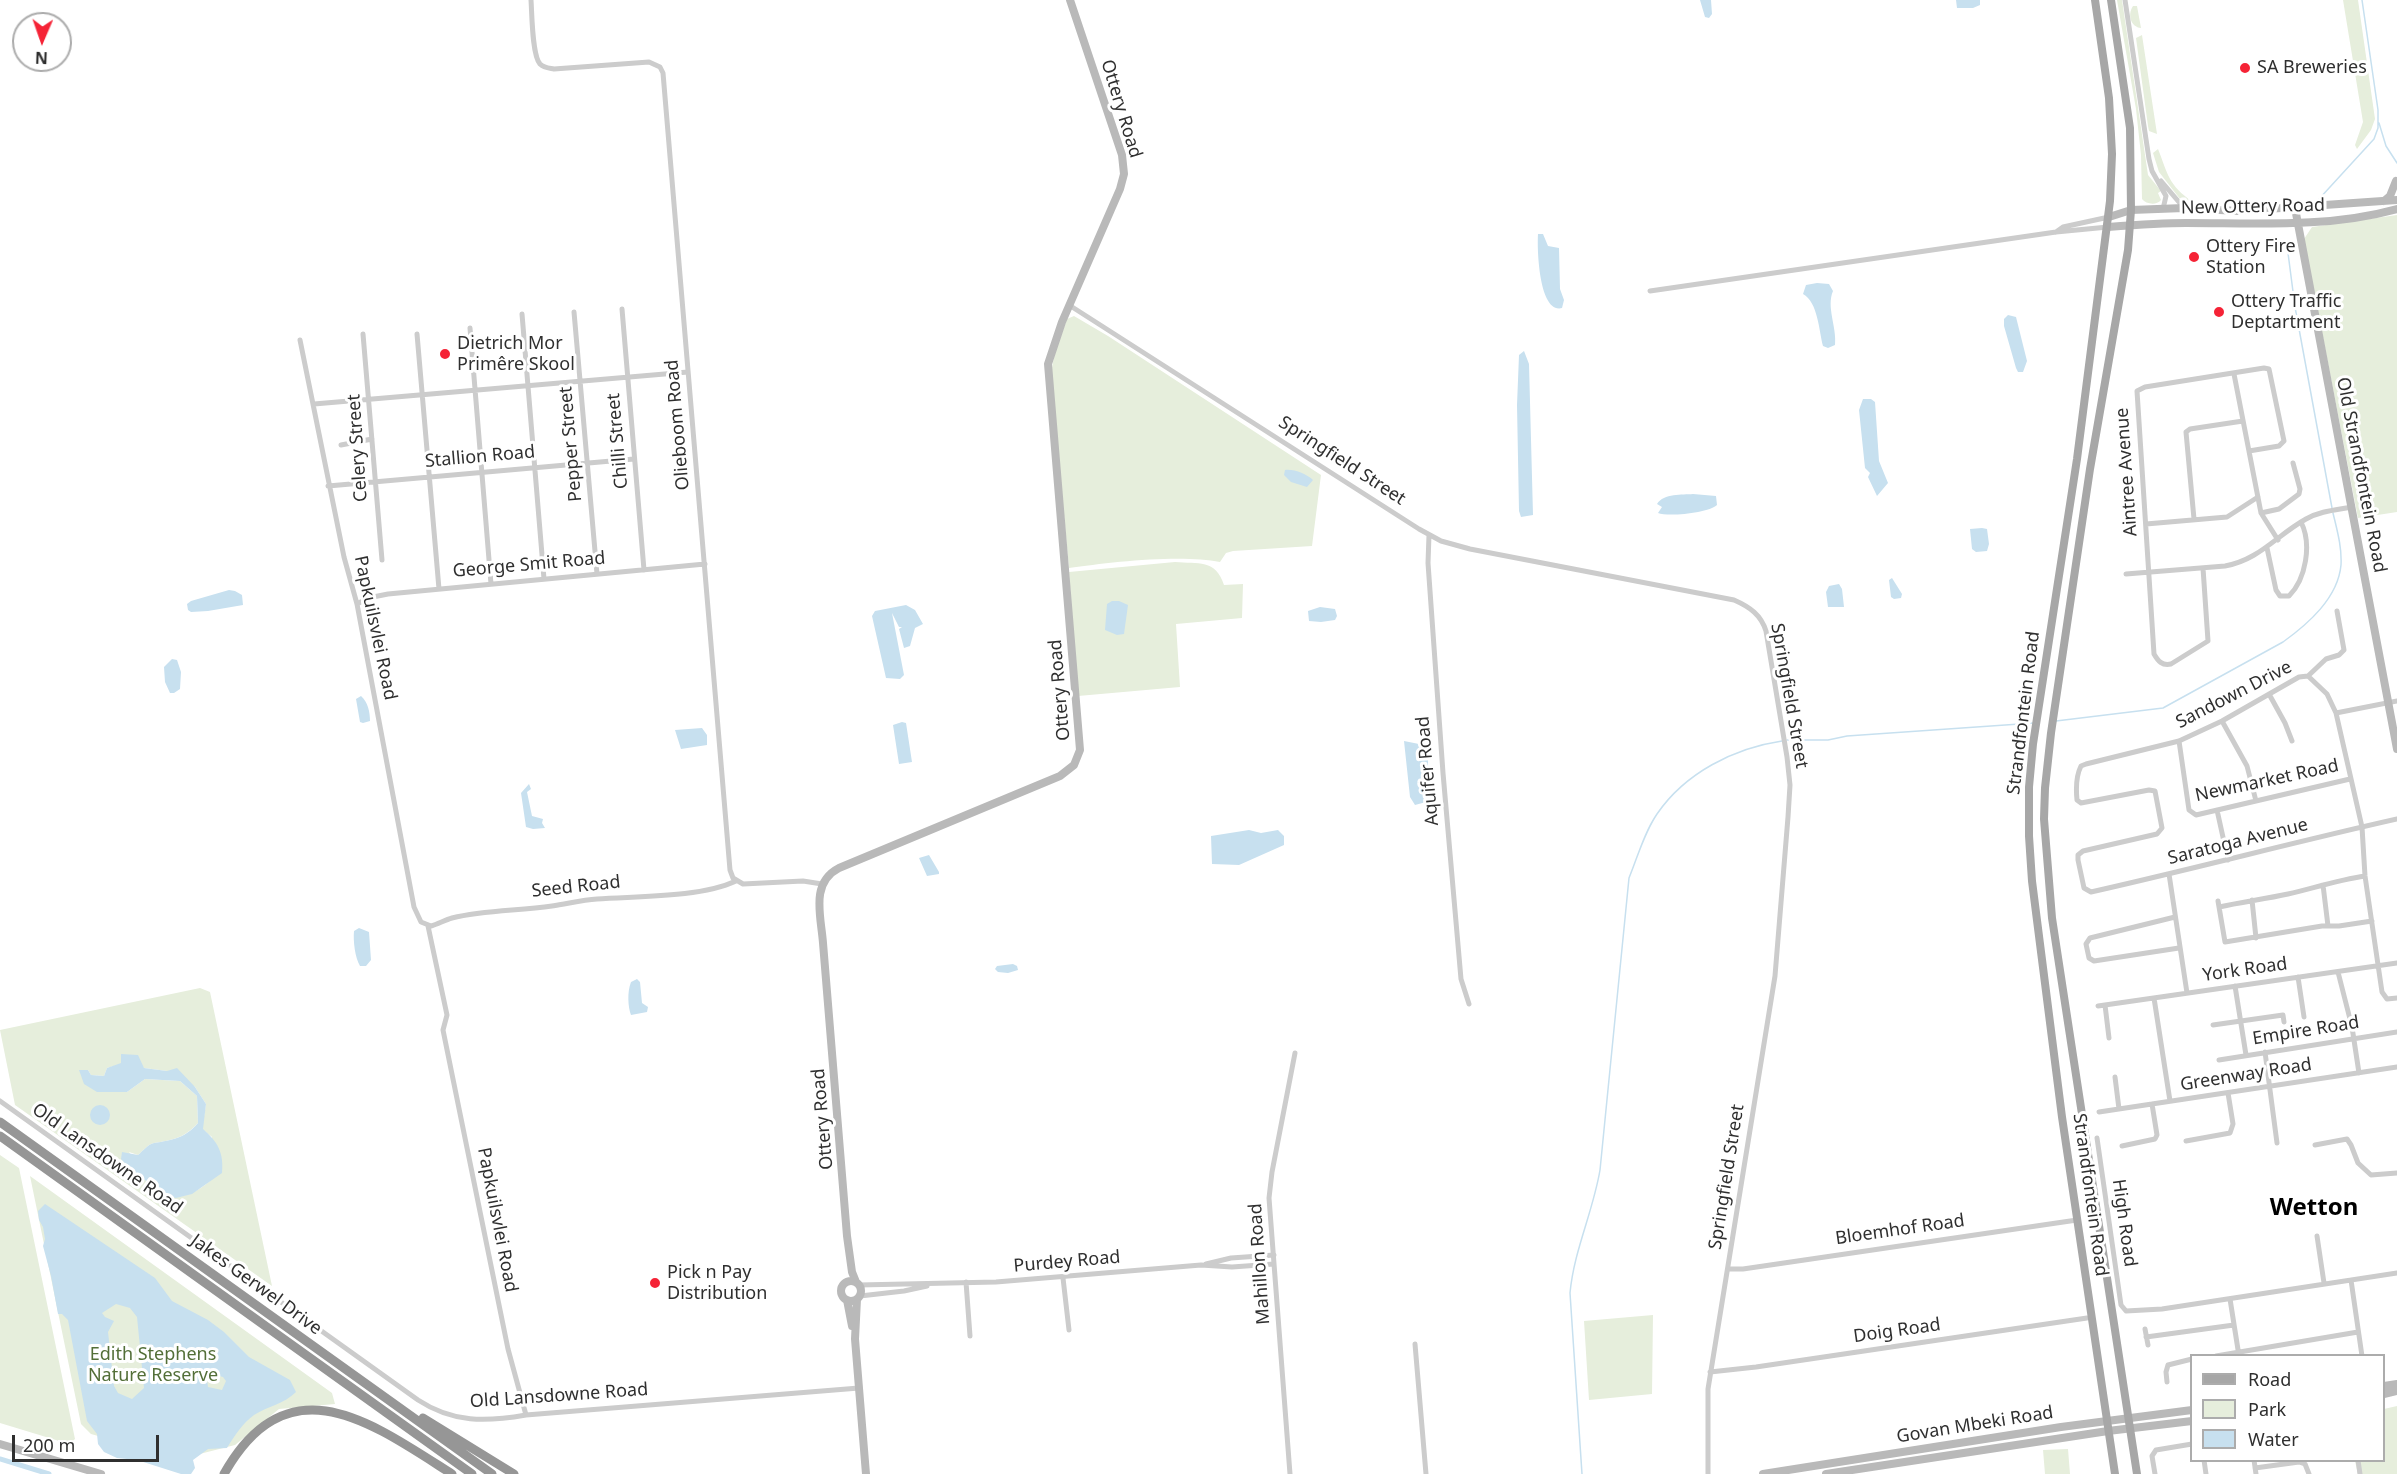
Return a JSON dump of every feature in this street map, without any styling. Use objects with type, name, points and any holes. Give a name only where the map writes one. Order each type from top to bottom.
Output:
[{"type":"highway","name":"Jakes Gerwel Drive","points":[[0,1122],[492,1474]]},
{"type":"highway","name":"Jakes Gerwel Drive","points":[[0,1136],[472,1474]]},
{"type":"highway","points":[[357,1377],[514,1474]]},
{"type":"highway","points":[[224,1474],[234,1456],[250,1436],[260,1429],[291,1414],[316,1410],[339,1413],[369,1423],[452,1474]]},
{"type":"main road","name":"Strandfontein Road","points":[[2095,0],[2106,70],[2112,135],[2112,182],[2075,470],[2035,732],[2029,787],[2030,858],[2077,1220],[2115,1474]]},
{"type":"main road","name":"Strandfontein Road","points":[[2111,0],[2130,128],[2130,226],[2051,733],[2045,781],[2044,819],[2049,892],[2137,1474]]},
{"type":"street","name":"Olieboom Road","points":[[531,0],[536,52],[539,63],[543,66],[554,69],[649,62],[660,67],[663,73],[728,856],[731,874],[736,881]]},
{"type":"street","name":"Ottery Road","points":[[858,1283],[852,1272],[847,1236],[823,944],[820,899],[822,884],[829,874],[839,868],[1060,776],[1077,761],[1080,737],[1048,370],[1051,351],[1120,189],[1124,170],[1122,155],[1070,0]]},
{"type":"street","points":[[2125,0],[2149,159],[2166,196],[2163,209]]},
{"type":"street","points":[[2383,202],[2389,197],[2397,175]]},
{"type":"street","points":[[2157,179],[2165,184],[2184,208]]},
{"type":"street","points":[[2396,181],[2397,189]]},
{"type":"street","name":"New Ottery Road","points":[[2109,217],[2131,210],[2184,208],[2223,212],[2397,200]]},
{"type":"street","name":"Old Strandfontein Road","points":[[2295,208],[2348,508],[2397,749]]},
{"type":"street","name":"New Ottery Road","points":[[2108,227],[2184,223],[2298,225],[2397,209]]},
{"type":"street","points":[[2056,232],[2063,227],[2109,217]]},
{"type":"street","points":[[1650,291],[2056,232],[2108,227]]},
{"type":"street","name":"Springfield Street","points":[[1069,305],[1429,535],[1470,549],[1714,596],[1745,605],[1760,618],[1766,632],[1786,748],[1789,780],[1788,817],[1775,976],[1710,1372],[1709,1474]]},
{"type":"street","name":"Chilli Street","points":[[622,309],[644,570]]},
{"type":"street","name":"Pepper Street","points":[[574,312],[597,574]]},
{"type":"street","points":[[522,314],[544,579]]},
{"type":"street","points":[[470,328],[491,584]]},
{"type":"street","name":"Celery Street","points":[[363,334],[382,560]]},
{"type":"street","points":[[417,334],[439,589]]},
{"type":"street","name":"Papkuilsvlei Road","points":[[300,340],[328,486],[357,604],[414,907],[421,922],[428,926],[447,1015],[443,1030],[508,1349],[526,1415]]},
{"type":"street","points":[[2249,451],[2279,446],[2284,441],[2272,375],[2267,368],[2234,374],[2261,513],[2278,540]]},
{"type":"street","points":[[314,404],[688,372]]},
{"type":"street","name":"Aintree Avenue","points":[[2203,568],[2208,641],[2167,665],[2161,663],[2154,654],[2137,391],[2145,387],[2234,374]]},
{"type":"street","points":[[2194,519],[2186,432],[2190,429],[2243,422]]},
{"type":"street","points":[[341,445],[372,439]]},
{"type":"street","name":"Stallion Road","points":[[328,486],[634,459]]},
{"type":"street","points":[[2261,513],[2279,509],[2299,494],[2294,463]]},
{"type":"street","points":[[2146,524],[2227,517],[2258,497]]},
{"type":"street","points":[[2126,574],[2239,563],[2267,548],[2301,522],[2326,512],[2348,508]]},
{"type":"street","points":[[2267,548],[2276,590],[2280,596],[2289,596],[2305,567],[2306,537],[2301,522]]},
{"type":"street","name":"Aquifer Road","points":[[1429,535],[1428,563],[1444,795],[1461,979],[1468,1004]]},
{"type":"street","name":"George Smit Road","points":[[357,604],[376,595],[705,564]]},
{"type":"street","points":[[2308,676],[2326,659],[2339,655],[2344,650],[2337,611]]},
{"type":"street","name":"Sandown Drive","points":[[2086,890],[2078,860],[2083,851],[2157,834],[2162,828],[2155,791],[2149,790],[2081,803],[2077,800],[2078,771],[2081,766],[2179,741],[2222,721],[2299,677],[2308,676],[2327,694],[2336,713],[2362,827],[2365,876],[2384,996],[2387,999],[2397,998]]},
{"type":"street","points":[[2269,694],[2292,741]]},
{"type":"street","points":[[2336,713],[2397,701]]},
{"type":"street","points":[[2222,721],[2247,766],[2256,801]]},
{"type":"street","name":"Newmarket Road","points":[[2179,741],[2190,812],[2196,815],[2350,779]]},
{"type":"street","points":[[2217,810],[2228,860]]},
{"type":"street","name":"Saratoga Avenue","points":[[2086,890],[2091,892],[2397,819]]},
{"type":"street","points":[[2169,874],[2187,993]]},
{"type":"street","points":[[2365,876],[2277,897],[2218,904],[2225,942],[2372,921]]},
{"type":"street","points":[[736,881],[748,885],[803,881],[822,884]]},
{"type":"street","name":"Seed Road","points":[[428,926],[450,918],[483,912],[553,906],[585,900],[671,894],[716,888],[736,881]]},
{"type":"street","points":[[2323,885],[2328,926]]},
{"type":"street","points":[[2252,900],[2256,938]]},
{"type":"street","points":[[2175,917],[2092,937],[2087,942],[2087,952],[2089,958],[2094,961],[2179,948]]},
{"type":"street","name":"York Road","points":[[2098,1006],[2397,963]]},
{"type":"street","points":[[2338,972],[2354,1039],[2359,1073]]},
{"type":"street","points":[[2298,977],[2304,1017]]},
{"type":"street","points":[[2235,986],[2246,1055]]},
{"type":"street","points":[[2154,998],[2170,1101]]},
{"type":"street","points":[[2105,1005],[2109,1038]]},
{"type":"street","points":[[2213,1025],[2283,1015],[2284,1022]]},
{"type":"street","name":"Empire Road","points":[[2219,1060],[2397,1032]]},
{"type":"street","points":[[2265,1052],[2277,1143]]},
{"type":"street","name":"Mahillon Road","points":[[1290,1474],[1270,1188],[1295,1053]]},
{"type":"street","name":"Greenway Road","points":[[2099,1112],[2397,1067]]},
{"type":"street","points":[[2115,1077],[2119,1109]]},
{"type":"street","points":[[2186,1141],[2230,1133],[2233,1127],[2228,1093]]},
{"type":"street","name":"Old Lansdowne Road","points":[[0,1101],[428,1406],[452,1417],[488,1421],[526,1415],[859,1388]]},
{"type":"street","points":[[2122,1146],[2156,1139],[2152,1104]]},
{"type":"street","name":"High Road","points":[[2097,1138],[2121,1305],[2126,1311],[2230,1299]]},
{"type":"street","points":[[2315,1145],[2348,1140],[2356,1160],[2368,1173],[2375,1176],[2397,1173]]},
{"type":"street","name":"Bloemhof Road","points":[[1728,1269],[1743,1269],[2077,1220]]},
{"type":"street","name":"Ottery Road","points":[[844,1284],[847,1274],[847,1236]]},
{"type":"street","points":[[2317,1236],[2324,1283]]},
{"type":"street","name":"Purdey Road","points":[[858,1283],[934,1284],[1064,1278],[1201,1265],[1231,1258],[1274,1255]]},
{"type":"street","name":"Purdey Road","points":[[1201,1265],[1232,1267],[1274,1264]]},
{"type":"street","points":[[2358,1332],[2238,1353],[2230,1299],[2397,1273]]},
{"type":"street","points":[[1064,1278],[1069,1330]]},
{"type":"street","points":[[2351,1280],[2362,1354]]},
{"type":"street","points":[[855,1339],[847,1300],[841,1293],[844,1284],[850,1281],[858,1283],[859,1298],[855,1339],[866,1474]]},
{"type":"street","points":[[966,1282],[970,1336]]},
{"type":"street","name":"Purdey Road","points":[[859,1298],[934,1284]]},
{"type":"street","points":[[847,1300],[859,1298]]},
{"type":"street","name":"Doig Road","points":[[1710,1372],[2087,1318]]},
{"type":"street","points":[[2146,1337],[2234,1325]]},
{"type":"street","points":[[2145,1329],[2148,1345]]},
{"type":"street","points":[[1415,1344],[1426,1474]]},
{"type":"street","points":[[2167,1382],[2168,1365],[2190,1360]]},
{"type":"street","name":"Govan Mbeki Road","points":[[1763,1474],[2190,1410]]},
{"type":"street","name":"Govan Mbeki Road","points":[[1826,1474],[2108,1431],[2190,1421]]},
{"type":"street","points":[[0,1444],[101,1474]]},
{"type":"street","points":[[2155,1474],[2154,1452],[2158,1448],[2190,1444]]},
{"type":"street","points":[[2256,1471],[2299,1462],[2305,1464],[2309,1474]]},
{"type":"green space","points":[[2117,0],[2122,0],[2148,175],[2161,191],[2158,193],[2161,200],[2154,204],[2142,199],[2141,155],[2136,109]]},
{"type":"green space","points":[[2343,0],[2358,0],[2375,119],[2371,130],[2357,149],[2355,145],[2363,122]]},
{"type":"green space","points":[[2133,6],[2137,6],[2141,28],[2131,20],[2130,13]]},
{"type":"green space","points":[[2142,35],[2157,134],[2149,131],[2148,126],[2136,38]]},
{"type":"green space","points":[[2158,149],[2170,178],[2178,190],[2193,202],[2193,205],[2184,204],[2159,172],[2153,153]]},
{"type":"green space","points":[[2397,215],[2397,512],[2358,518],[2304,239],[2312,227]]},
{"type":"green space","points":[[1074,316],[1321,475],[1312,546],[1233,551],[1226,553],[1220,562],[1166,559],[1124,561],[1069,568],[1051,378],[1055,355],[1067,319]]},
{"type":"green space","points":[[1175,562],[1205,564],[1216,571],[1224,585],[1243,584],[1242,618],[1176,624],[1180,687],[1078,696],[1069,572]]},
{"type":"green space","points":[[200,988],[210,992],[272,1286],[15,1105],[0,1030]],"holes":[[[121,1054],[144,1068],[167,1071],[195,1087],[206,1104],[202,1129],[212,1137],[210,1181],[196,1191],[183,1196],[173,1196],[154,1185],[129,1152],[138,1155],[152,1144],[178,1138],[193,1128],[198,1123],[197,1096],[180,1081],[145,1079],[127,1092],[80,1070],[88,1070],[91,1075],[104,1076],[107,1068],[121,1064]]]},
{"type":"green space","name":"Edith Stephens Nature Reserve","points":[[0,1155],[19,1168],[75,1439],[69,1444],[0,1423]]},
{"type":"green space","name":"Edith Stephens Nature Reserve","points":[[30,1176],[332,1393],[335,1404],[279,1409],[235,1445],[180,1459],[91,1434],[81,1424]]},
{"type":"green space","points":[[1653,1315],[1652,1394],[1589,1400],[1584,1321]]},
{"type":"green space","points":[[2397,1406],[2397,1474],[2358,1474],[2355,1462],[2385,1462],[2385,1409]]},
{"type":"green space","points":[[2068,1449],[2070,1474],[2045,1474],[2043,1450]]},
{"type":"water","points":[[1700,0],[1711,0],[1712,14],[1709,18],[1705,17]]},
{"type":"water","points":[[1956,0],[1980,0],[1980,5],[1973,8],[1957,8]]},
{"type":"water","points":[[1538,234],[1543,234],[1548,246],[1559,248],[1560,289],[1564,300],[1562,308],[1554,307],[1548,301],[1544,291],[1539,266]]},
{"type":"water","points":[[1829,284],[1833,291],[1831,310],[1835,345],[1828,348],[1823,346],[1812,303],[1803,294],[1806,285]]},
{"type":"water","points":[[2008,315],[2016,317],[2027,361],[2023,372],[2018,372],[2016,368],[2004,326],[2004,319]]},
{"type":"water","points":[[1524,351],[1529,364],[1533,515],[1521,517],[1517,405],[1519,355]]},
{"type":"water","points":[[1863,399],[1871,399],[1875,402],[1879,461],[1888,483],[1877,496],[1868,477],[1870,473],[1865,468],[1859,410]]},
{"type":"water","points":[[1285,470],[1300,472],[1313,480],[1307,487],[1291,482],[1284,475]]},
{"type":"water","points":[[1674,495],[1716,496],[1717,505],[1688,514],[1658,513],[1662,507],[1657,504],[1660,500]]},
{"type":"water","points":[[1970,529],[1987,529],[1989,544],[1987,551],[1976,552],[1972,549]]},
{"type":"water","points":[[1892,578],[1902,594],[1901,598],[1891,597],[1889,580]]},
{"type":"water","points":[[1839,584],[1842,589],[1844,607],[1828,607],[1826,592],[1829,586]]},
{"type":"water","points":[[229,590],[242,595],[243,605],[208,611],[191,612],[188,610],[187,604],[191,601]]},
{"type":"water","points":[[1112,601],[1128,605],[1124,634],[1117,635],[1105,630],[1107,604]]},
{"type":"water","points":[[906,605],[915,610],[923,624],[915,628],[910,646],[904,648],[899,629],[902,627],[899,627],[892,613],[904,675],[900,679],[886,678],[872,616],[875,611]]},
{"type":"water","points":[[1320,607],[1335,609],[1337,616],[1335,620],[1309,621],[1308,611]]},
{"type":"water","points":[[172,659],[177,660],[181,672],[180,689],[170,693],[165,682],[164,667]]},
{"type":"water","points":[[361,696],[367,704],[370,718],[370,721],[363,723],[360,722],[356,699]]},
{"type":"water","points":[[906,723],[912,762],[899,764],[893,725]]},
{"type":"water","points":[[702,728],[707,735],[707,745],[681,749],[675,730]]},
{"type":"water","points":[[1404,741],[1424,745],[1428,758],[1428,796],[1426,802],[1415,805],[1410,797]]},
{"type":"water","points":[[529,784],[531,789],[527,792],[532,816],[543,819],[542,823],[545,828],[526,827],[521,793]]},
{"type":"water","points":[[1249,830],[1261,833],[1278,830],[1284,836],[1284,845],[1239,865],[1212,864],[1211,836]]},
{"type":"water","points":[[929,855],[939,874],[927,876],[919,858]]},
{"type":"water","points":[[359,928],[369,932],[371,960],[366,966],[360,966],[355,949],[354,931]]},
{"type":"water","points":[[1013,964],[1018,970],[1008,973],[998,972],[995,969],[997,966]]},
{"type":"water","points":[[637,979],[640,982],[642,1003],[648,1007],[647,1012],[631,1015],[629,990],[631,982]]},
{"type":"water","points":[[121,1054],[138,1055],[144,1068],[167,1071],[177,1068],[195,1087],[206,1104],[203,1129],[219,1148],[222,1173],[192,1194],[176,1198],[165,1195],[129,1168],[121,1159],[122,1152],[138,1155],[152,1144],[178,1138],[193,1128],[198,1123],[197,1096],[180,1081],[145,1079],[127,1092],[97,1092],[84,1084],[79,1070],[88,1070],[91,1075],[104,1076],[107,1068],[121,1063]]},
{"type":"water","points":[[100,1105],[107,1108],[110,1115],[107,1122],[100,1125],[93,1122],[90,1115],[93,1108]]},
{"type":"water","name":"Edith Stephens Nature Reserve","points":[[45,1204],[155,1278],[172,1301],[208,1320],[224,1332],[249,1357],[290,1380],[296,1392],[250,1418],[227,1448],[208,1449],[193,1460],[195,1468],[191,1474],[181,1474],[137,1460],[117,1458],[104,1452],[98,1444],[97,1434],[87,1421],[68,1320],[62,1314],[58,1314],[43,1246],[45,1239],[43,1227],[38,1211]],"holes":[[[116,1304],[130,1308],[137,1317],[144,1388],[132,1399],[118,1393],[114,1386],[108,1332],[114,1321],[102,1313]],[[215,1375],[223,1377],[226,1381],[222,1390],[208,1387],[207,1380]]]},
{"type":"waterway","points":[[2319,199],[2374,139],[2378,128],[2378,110],[2362,0]]},
{"type":"waterway","points":[[2379,123],[2386,146],[2397,163]]},
{"type":"waterway","points":[[2289,243],[2288,253],[2295,307],[2332,508]]},
{"type":"waterway","points":[[2056,721],[2163,708],[2293,635],[2328,599],[2339,577],[2341,552],[2333,513]]},
{"type":"waterway","points":[[1787,740],[1828,740],[1847,736],[2034,723]]},
{"type":"waterway","points":[[1582,1474],[1570,1293],[1575,1262],[1600,1170],[1629,878],[1652,821],[1668,799],[1682,786],[1729,756],[1764,744],[1782,741]]},
{"type":"waterway","points":[[0,1459],[49,1474]]},
{"type":"place","name":"SA Breweries","points":[[2245,68]]},
{"type":"place","name":"Ottery Fire Station","points":[[2194,257]]},
{"type":"place","name":"Ottery Traffic Deptartment","points":[[2219,312]]},
{"type":"place","name":"Dietrich Mor Primêre Skool","points":[[445,354]]},
{"type":"place","name":"Pick n Pay Distribution","points":[[655,1283]]},
{"type":"district","name":"Wetton","points":[[2314,1208]]}]
